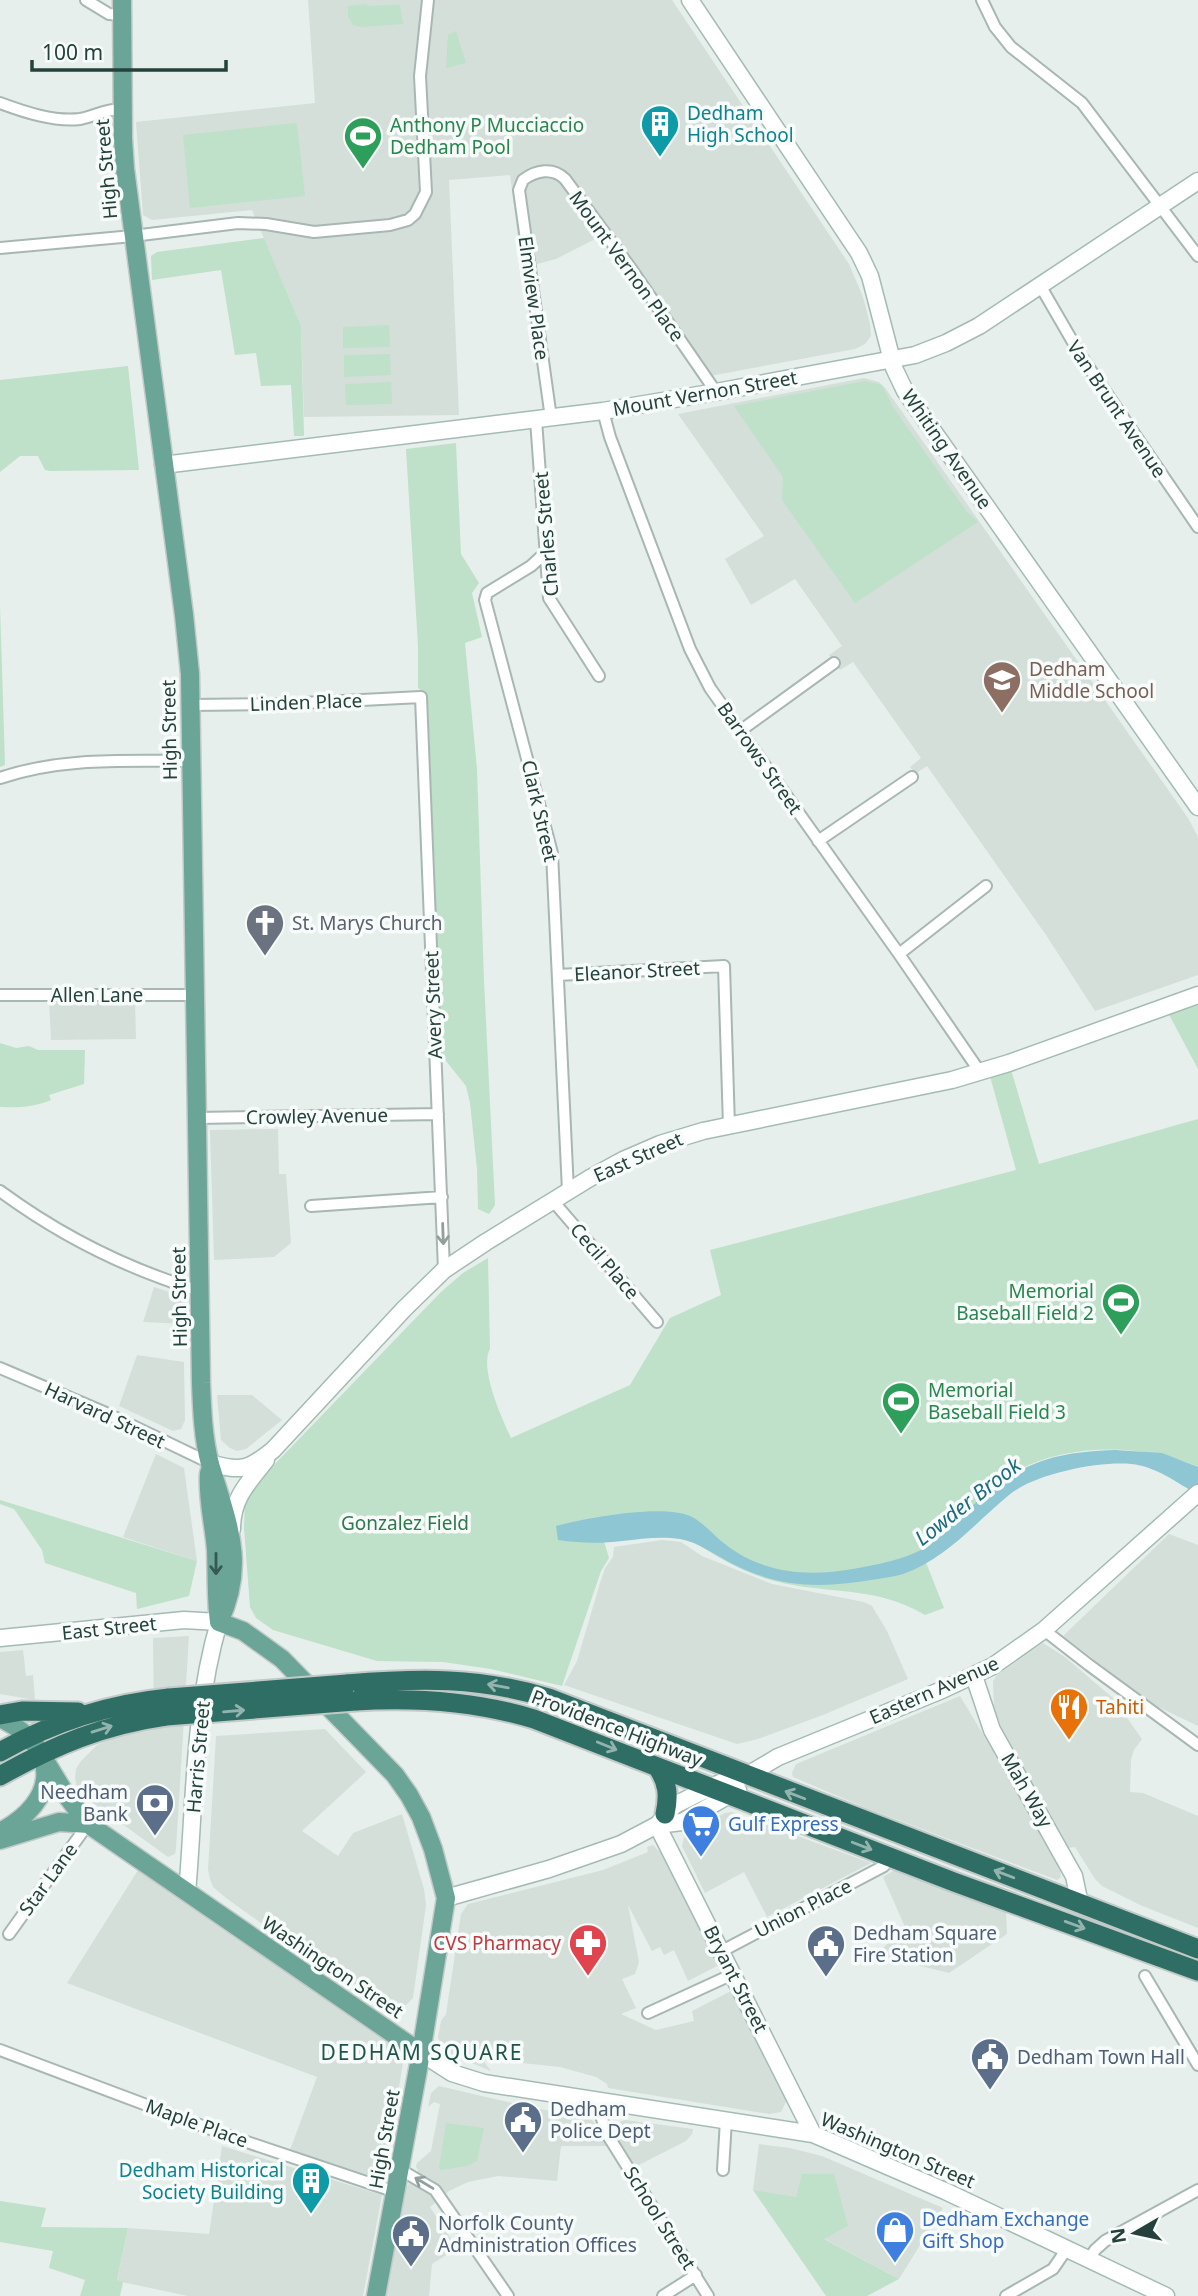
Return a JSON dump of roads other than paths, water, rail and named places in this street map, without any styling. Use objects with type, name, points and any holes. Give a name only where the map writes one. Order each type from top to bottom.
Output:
[{"type":"highway","name":"Providence Highway","points":[[0,1752],[29,1737],[93,1712],[135,1702],[168,1707],[351,1693],[432,1679],[508,1687],[593,1714],[746,1776],[1080,1904]]},
{"type":"highway","name":"Providence Highway","points":[[351,1693],[497,1709],[566,1730],[954,1882],[1198,1971]]},
{"type":"highway","name":"Providence Highway","points":[[0,1776],[41,1754],[100,1729],[168,1707]]},
{"type":"highway","points":[[0,1716],[22,1711],[93,1712]]},
{"type":"highway","points":[[657,1767],[663,1774],[667,1789],[661,1819]]},
{"type":"highway","points":[[1080,1904],[1198,1949]]},
{"type":"main road","name":"Whiting Avenue","points":[[690,0],[853,243],[874,288],[892,359],[905,391],[1198,807]]},
{"type":"main road","name":"High Street","points":[[122,8],[124,153],[184,615],[191,705],[201,1401],[210,1463],[209,1503],[215,1546],[215,1594],[219,1622]]},
{"type":"main road","name":"Mount Vernon Street","points":[[163,465],[603,411],[892,359],[932,349],[955,339],[1041,287],[1198,181]]},
{"type":"main road","name":"East Street","points":[[210,1463],[230,1469],[243,1469],[254,1465],[274,1450],[404,1309],[444,1270],[607,1168],[680,1137],[928,1086],[980,1072],[1198,995]]},
{"type":"main road","points":[[233,1547],[233,1508],[243,1489],[274,1450]]},
{"type":"main road","name":"High Street","points":[[210,1463],[221,1495],[233,1547],[232,1588],[219,1622]]},
{"type":"main road","name":"Eastern Avenue","points":[[446,1898],[576,1861],[621,1844],[661,1819],[675,1805],[709,1788],[731,1778],[746,1776],[778,1757],[974,1676],[1003,1660],[1044,1630],[1198,1493]]},
{"type":"main road","name":"East Street","points":[[0,1638],[184,1620],[219,1622]]},
{"type":"main road","name":"High Street","points":[[219,1622],[243,1631],[282,1659],[395,1775],[421,1817],[446,1898],[401,2170],[376,2296]]},
{"type":"main road","name":"Harris Street","points":[[187,1893],[200,1716],[211,1649],[219,1622]]},
{"type":"main road","name":"Mah Way","points":[[974,1676],[992,1730],[1074,1876],[1080,1904]]},
{"type":"main road","points":[[0,1716],[29,1737]]},
{"type":"main road","name":"Washington Street","points":[[29,1737],[88,1824],[452,2073],[484,2083],[813,2134],[945,2191],[1166,2296]]},
{"type":"main road","points":[[0,1832],[22,1817],[41,1792],[46,1771],[41,1754]]},
{"type":"main road","name":"Eastern Avenue","points":[[661,1819],[681,1822],[737,1790],[746,1776]]},
{"type":"main road","name":"Bryant Street","points":[[661,1819],[733,1974],[813,2134]]},
{"type":"main road","points":[[0,1840],[54,1823],[88,1824]]},
{"type":"street","points":[[86,0],[103,11],[122,8]]},
{"type":"street","points":[[0,248],[253,223],[314,232],[390,225],[408,220],[415,214],[426,192],[420,76],[428,0]]},
{"type":"street","points":[[982,0],[995,27],[1012,47],[1082,103],[1198,256]]},
{"type":"street","points":[[0,103],[37,115],[72,119],[88,117],[104,110],[122,109]]},
{"type":"street","name":"Mount Vernon Place","points":[[523,180],[529,175],[549,170],[559,173],[565,179],[716,392]]},
{"type":"street","name":"Elmview Place","points":[[523,180],[519,190],[543,419]]},
{"type":"street","name":"Van Brunt Avenue","points":[[1041,287],[1080,356],[1198,527]]},
{"type":"street","name":"Barrows Street","points":[[603,411],[610,437],[696,662],[710,688],[900,954],[980,1072]]},
{"type":"street","name":"Charles Street","points":[[543,419],[545,553],[549,598],[599,676]]},
{"type":"street","name":"Clark Street","points":[[545,553],[536,562],[487,593],[485,600],[552,853],[568,1191]]},
{"type":"street","points":[[740,731],[834,663]]},
{"type":"street","name":"Linden Place","points":[[191,705],[283,704],[421,697]]},
{"type":"street","name":"Avery Street","points":[[421,697],[444,1270]]},
{"type":"street","points":[[0,778],[60,763],[191,761]]},
{"type":"street","points":[[818,841],[912,777]]},
{"type":"street","points":[[900,954],[986,886]]},
{"type":"street","name":"Eleanor Street","points":[[558,975],[724,966],[729,1126]]},
{"type":"street","name":"Allen Lane","points":[[0,995],[195,995]]},
{"type":"street","name":"Crowley Avenue","points":[[196,1118],[438,1114]]},
{"type":"street","points":[[0,1191],[46,1223],[108,1257],[200,1291]]},
{"type":"street","points":[[311,1206],[442,1197]]},
{"type":"street","name":"Cecil Place","points":[[553,1201],[657,1322]]},
{"type":"street","name":"Harvard Street","points":[[0,1368],[106,1413],[210,1463]]},
{"type":"street","points":[[1044,1630],[1198,1745]]},
{"type":"street","name":"Star Lane","points":[[9,1934],[88,1824]]},
{"type":"street","name":"Union Place","points":[[722,1951],[884,1866]]},
{"type":"street","points":[[648,2013],[733,1974]]},
{"type":"street","points":[[1145,1976],[1198,2065]]},
{"type":"street","name":"Maple Place","points":[[0,2050],[229,2136],[396,2193]]},
{"type":"street","name":"School Street","points":[[596,2101],[607,2134],[708,2296]]},
{"type":"street","points":[[723,2170],[726,2120]]},
{"type":"street","points":[[401,2170],[435,2190],[508,2296]]},
{"type":"street","points":[[1088,2261],[1105,2241],[1198,2190]]},
{"type":"street","points":[[1006,2296],[1053,2269],[1066,2250]]},
{"type":"street","points":[[663,2296],[696,2275]]},
{"type":"water","points":[[1115,1450],[1162,1453],[1198,1467],[1198,1495],[1166,1476],[1140,1465],[1102,1465],[1067,1470],[1034,1481],[1009,1495],[946,1550],[919,1567],[895,1576],[853,1583],[819,1585],[770,1579],[680,1539],[598,1543],[558,1540],[556,1526],[605,1516],[663,1511],[692,1517],[737,1552],[774,1568],[802,1572],[853,1569],[913,1554],[930,1545],[988,1492],[1036,1463],[1072,1454]]},
{"type":"place","name":"Dedham High School","points":[[660,158]]},
{"type":"place","name":"Anthony P Mucciaccio Dedham Pool","points":[[363,170]]},
{"type":"place","name":"Dedham Middle School","points":[[1002,714]]},
{"type":"place","name":"St. Marys Church","points":[[265,957]]},
{"type":"place","name":"Memorial Baseball Field 2","points":[[1121,1336]]},
{"type":"place","name":"Memorial Baseball Field 3","points":[[901,1435]]},
{"type":"place","name":"Tahiti","points":[[1069,1741]]},
{"type":"place","name":"Needham Bank","points":[[155,1837]]},
{"type":"place","name":"Gulf Express","points":[[701,1858]]},
{"type":"place","name":"CVS Pharmacy","points":[[588,1977]]},
{"type":"place","name":"Dedham Square Fire Station","points":[[826,1978]]},
{"type":"place","name":"Dedham Town Hall","points":[[990,2091]]},
{"type":"place","name":"Dedham Police Dept","points":[[523,2154]]},
{"type":"place","name":"Dedham Historical Society Building","points":[[311,2215]]},
{"type":"place","name":"Dedham Exchange Gift Shop","points":[[895,2264]]},
{"type":"place","name":"Norfolk County Administration Offices","points":[[411,2268]]},
{"type":"district","name":"DEDHAM SQUARE","points":[[422,2053]]},
{"type":"water label","name":"Lowder Brook","points":[[968,1502]]},
{"type":"park label","name":"Gonzalez Field","points":[[405,1523]]}]
